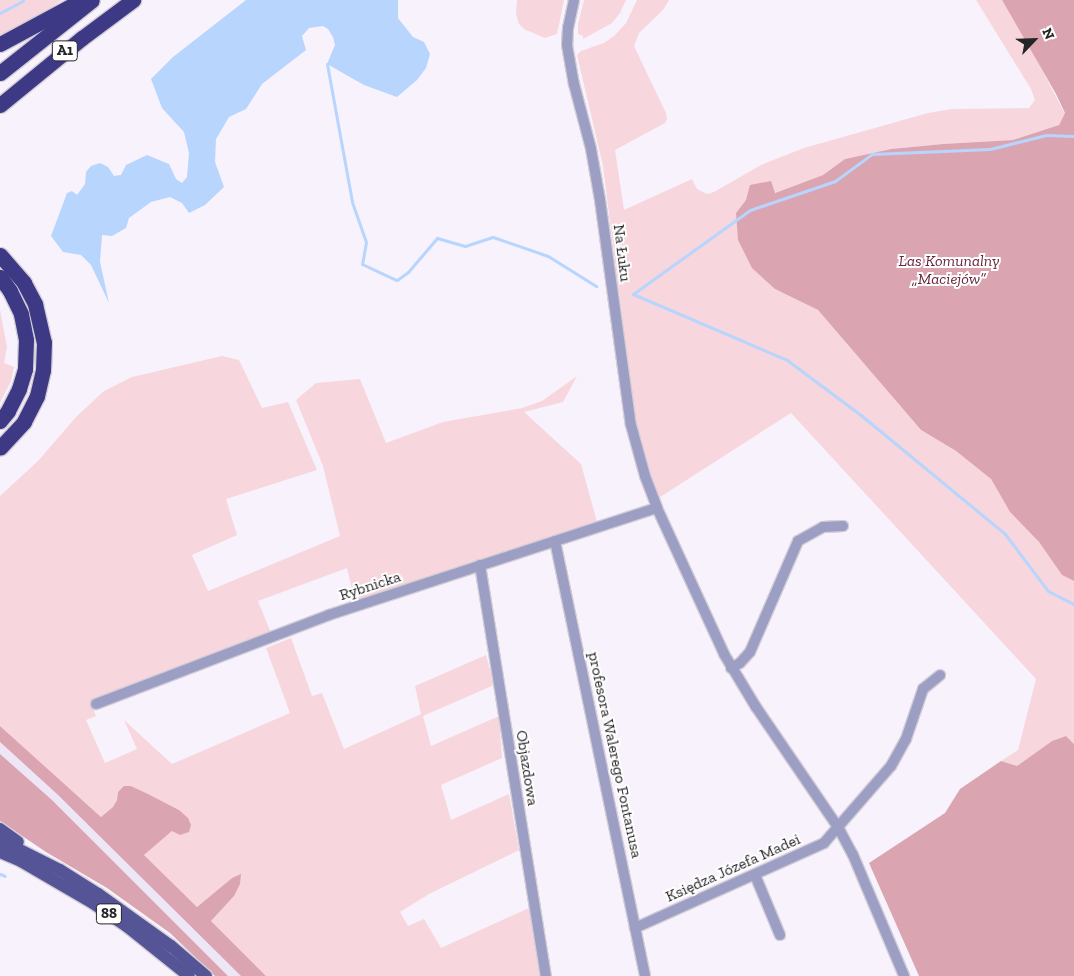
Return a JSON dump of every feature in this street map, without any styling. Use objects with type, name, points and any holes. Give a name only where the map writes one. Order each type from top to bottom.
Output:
[{"type":"highway","points":[[0,44],[81,0]]},
{"type":"highway","name":"A1","points":[[0,73],[92,0]]},
{"type":"highway","name":"A1","points":[[0,105],[82,38],[133,0]]},
{"type":"highway","points":[[0,255],[24,283],[35,304],[44,342],[43,370],[37,396],[24,422],[0,448]]},
{"type":"highway","points":[[0,277],[10,291],[21,314],[26,340],[25,369],[19,389],[8,411],[0,421]]},
{"type":"main road","points":[[0,829],[60,870]]},
{"type":"main road","name":"88","points":[[0,840],[60,870],[133,917],[206,976]]},
{"type":"main road","name":"88","points":[[0,852],[21,861],[93,903],[128,927],[189,976]]},
{"type":"street","name":"Na Łuku","points":[[574,0],[568,28],[567,45],[574,84],[591,149],[600,200],[633,435],[657,508]]},
{"type":"street","name":"Rybnicka","points":[[96,704],[329,615],[657,508]]},
{"type":"street","points":[[657,508],[731,668],[838,827],[853,855],[904,976]]},
{"type":"street","points":[[731,668],[740,663],[750,652],[798,541],[823,527],[843,526]]},
{"type":"street","name":"profesora Walerego Fontanusa","points":[[555,541],[645,976]]},
{"type":"street","name":"Objazdowa","points":[[480,565],[546,976]]},
{"type":"street","name":"Księdza Józefa Madei","points":[[635,928],[824,843],[894,761],[906,739],[923,690],[928,683],[940,675]]},
{"type":"street","points":[[754,875],[780,934]]},
{"type":"shaded area","points":[[0,0],[62,0],[32,20],[0,36]]},
{"type":"shaded area","points":[[517,0],[564,0],[557,34],[545,38],[524,29],[519,24],[516,14]]},
{"type":"shaded area","points":[[584,0],[626,0],[620,13],[612,23],[583,39],[583,36],[578,34],[578,24]]},
{"type":"shaded area","points":[[637,0],[669,0],[663,10],[639,33],[634,46],[666,113],[667,119],[665,123],[615,150],[624,210],[692,179],[697,189],[707,194],[714,192],[761,165],[804,148],[928,113],[952,109],[1029,108],[1035,100],[1031,89],[976,0],[1002,0],[1021,30],[1065,114],[1059,125],[1013,140],[891,149],[845,159],[823,175],[774,193],[746,200],[736,213],[775,289],[818,310],[921,430],[956,451],[991,479],[1010,512],[1039,542],[1062,575],[1074,581],[1074,744],[1066,736],[1052,741],[1017,766],[1001,761],[1018,750],[1036,679],[791,413],[657,499],[638,444],[603,166],[577,55],[581,51],[604,43],[614,36],[626,23]]},
{"type":"shaded area","points":[[0,310],[7,347],[4,363],[14,367],[11,381],[0,403]]},
{"type":"shaded area","points":[[222,356],[239,360],[262,408],[288,402],[317,470],[226,499],[237,535],[192,555],[208,591],[340,536],[323,466],[296,400],[316,383],[360,379],[386,443],[443,422],[522,408],[542,401],[577,376],[563,402],[524,412],[581,464],[597,522],[355,602],[347,568],[258,601],[271,633],[90,702],[96,716],[86,720],[105,763],[137,749],[124,720],[172,764],[290,713],[266,648],[291,638],[312,696],[322,693],[344,749],[421,714],[415,686],[486,655],[494,685],[423,716],[431,746],[499,716],[502,758],[441,785],[451,820],[509,794],[519,850],[429,894],[400,912],[408,926],[424,919],[441,948],[531,907],[544,976],[266,976],[211,921],[234,896],[232,878],[197,907],[144,855],[172,831],[179,810],[131,786],[118,792],[117,800],[113,807],[101,817],[0,726],[0,496],[38,461],[76,417],[104,391],[132,377]]},
{"type":"shaded area","points":[[0,742],[57,794],[241,976],[228,976],[52,800],[0,754]]},
{"type":"green space","name":"Las Komunalny „Maciejów”","points":[[1002,0],[1074,0],[1074,581],[1062,575],[1039,542],[1010,512],[991,479],[956,451],[921,430],[818,310],[775,289],[752,268],[738,240],[736,213],[746,200],[750,185],[771,181],[775,193],[823,175],[845,159],[891,149],[1013,140],[1059,125],[1065,113]]},
{"type":"green space","points":[[0,726],[101,817],[113,807],[117,800],[118,792],[124,786],[131,786],[179,810],[188,818],[191,825],[189,832],[180,835],[172,831],[144,855],[197,907],[232,878],[241,874],[240,884],[234,896],[211,921],[266,976],[241,976],[57,794],[0,742]]},
{"type":"green space","points":[[1066,736],[1074,744],[1074,976],[919,976],[869,863],[945,813],[960,789],[1001,761],[1017,766],[1052,741]]},
{"type":"green space","points":[[0,754],[52,800],[228,976],[215,976],[170,933],[107,888],[46,852],[0,821]]},
{"type":"water","points":[[246,0],[398,0],[398,18],[413,37],[424,42],[430,54],[426,68],[417,80],[397,97],[364,85],[327,64],[335,45],[333,37],[328,29],[323,26],[309,28],[302,36],[306,50],[262,84],[246,109],[229,117],[216,139],[215,162],[224,187],[205,205],[189,213],[182,203],[170,197],[151,202],[129,218],[126,228],[112,236],[102,235],[100,262],[109,303],[91,265],[81,255],[63,252],[51,236],[67,193],[72,191],[77,195],[85,184],[86,172],[91,166],[100,163],[108,167],[114,176],[121,175],[126,165],[147,155],[169,164],[176,179],[182,183],[187,177],[189,153],[184,132],[162,108],[151,79],[173,57]]},
{"type":"waterway","points":[[0,13],[23,1]]},
{"type":"waterway","points":[[327,64],[352,202],[366,242],[362,264],[397,280],[408,272],[437,238],[465,246],[493,237],[548,256],[596,286]]},
{"type":"waterway","points":[[633,294],[750,210],[835,181],[872,154],[990,149],[1046,135],[1074,136]]},
{"type":"waterway","points":[[633,294],[787,360],[862,416],[1005,534],[1048,591],[1074,604]]},
{"type":"waterway","points":[[0,874],[5,876]]}]
